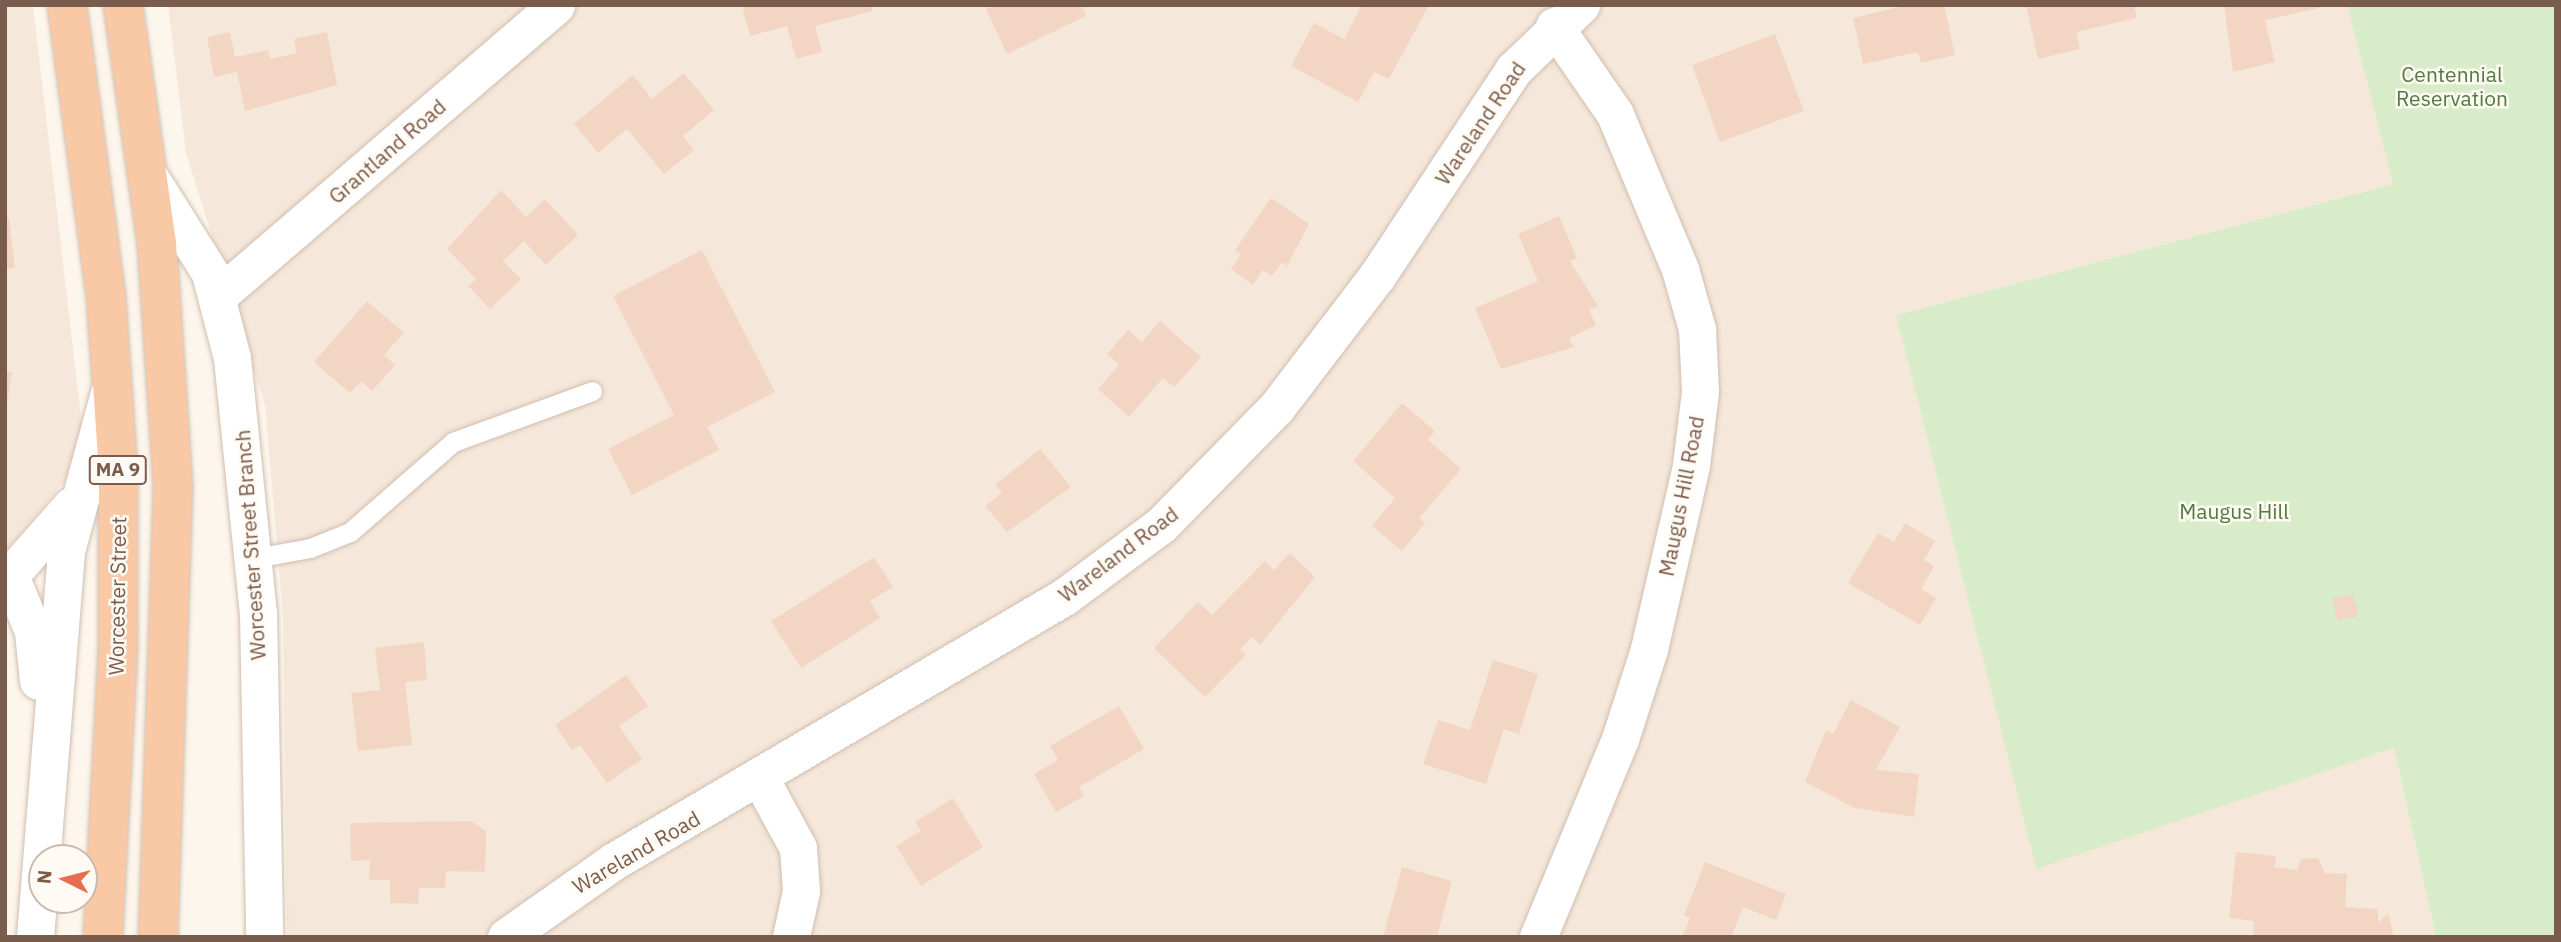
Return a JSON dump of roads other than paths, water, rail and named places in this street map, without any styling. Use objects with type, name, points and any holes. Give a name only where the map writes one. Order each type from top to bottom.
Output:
[{"type":"highway","name":"Worcester Street","points":[[67,5],[113,378],[120,576],[103,937]]},
{"type":"highway","name":"MA 9","points":[[123,5],[149,176],[166,348],[174,559],[158,937]]},
{"type":"street","name":"Grantland Road","points":[[218,296],[556,5]]},
{"type":"street","name":"Wareland Road","points":[[506,937],[604,868],[761,780],[1064,597],[1191,498],[1325,346],[1495,94],[1567,16]]},
{"type":"street","name":"Maugus Hill Road","points":[[1538,937],[1645,660],[1689,477],[1700,392],[1697,329],[1676,258],[1615,114],[1567,16]]},
{"type":"street","name":"Worcester Street Branch","points":[[149,176],[200,253],[218,296],[240,414],[255,558],[264,937]]},
{"type":"street","points":[[35,937],[63,572],[113,378]]},
{"type":"street","points":[[46,794],[35,643],[8,580],[61,522],[86,478]]},
{"type":"street","points":[[761,780],[798,848],[801,891],[791,937]]},
{"type":"lane","points":[[255,558],[341,537],[453,442],[592,391]]},
{"type":"park label","name":"Centennial Reservation","points":[[2452,86]]},
{"type":"park label","name":"Maugus Hill","points":[[2234,511]]}]
